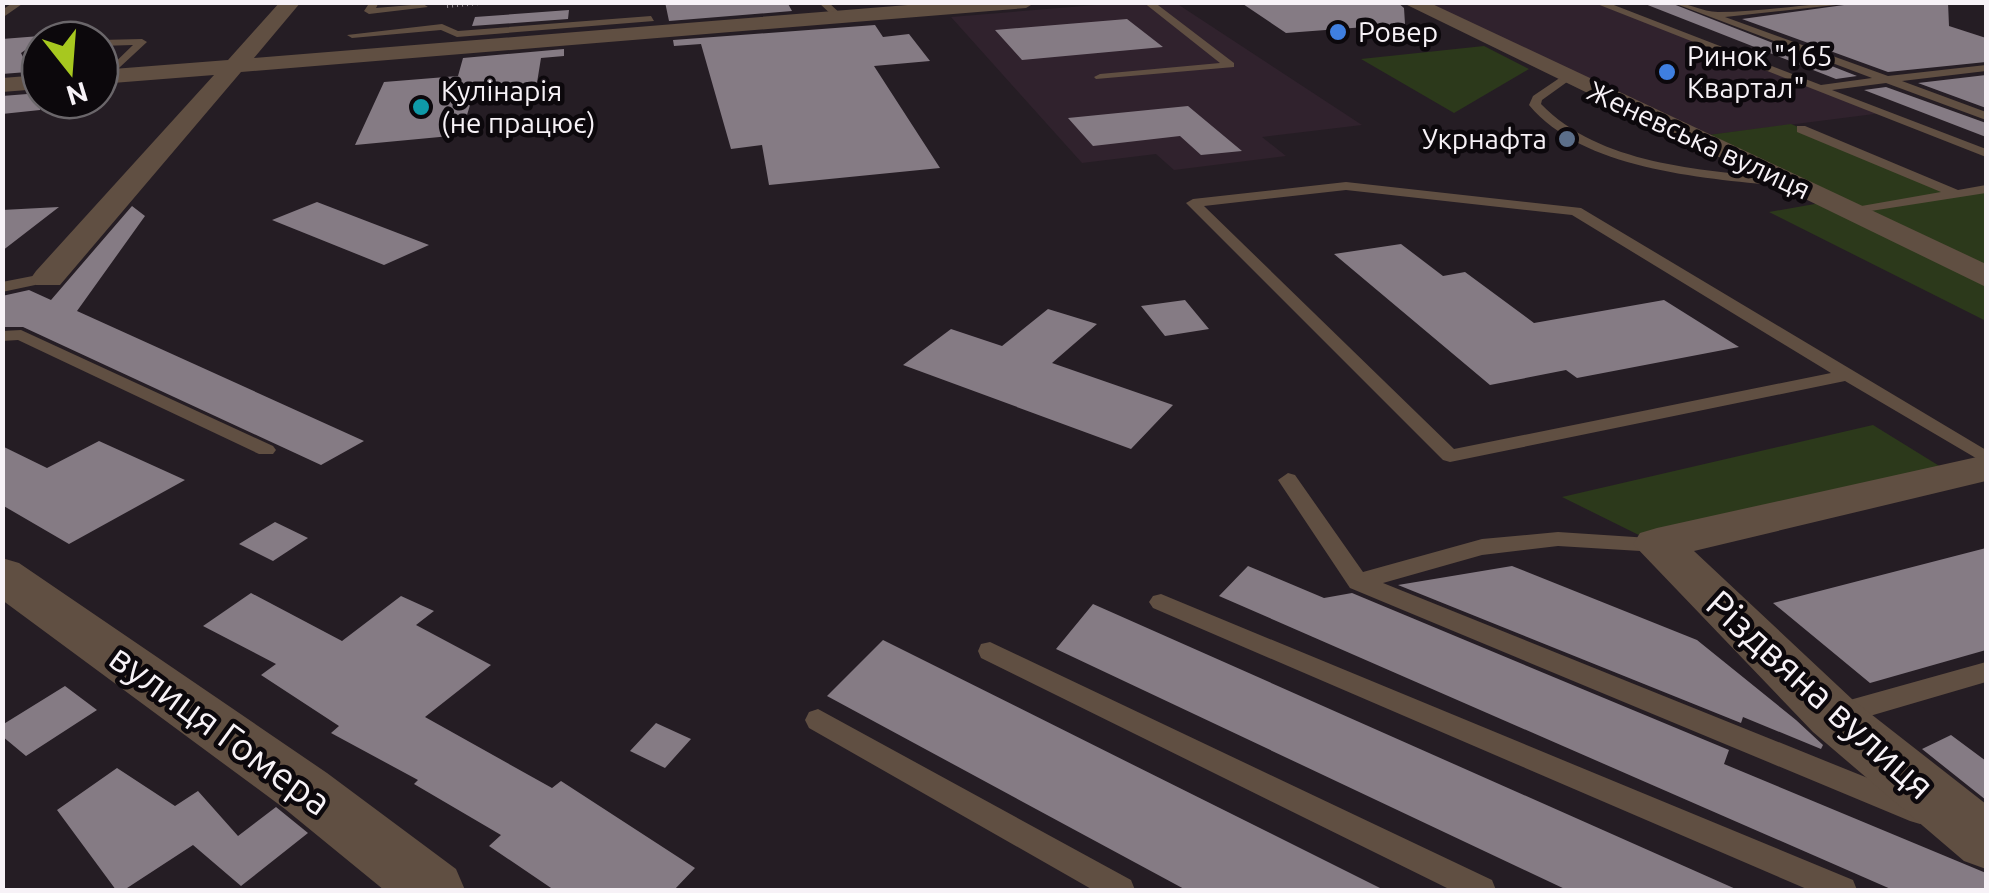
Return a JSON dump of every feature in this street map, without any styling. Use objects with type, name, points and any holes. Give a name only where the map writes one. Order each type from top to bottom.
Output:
[{"type":"street","points":[[48,278],[292,2]]},
{"type":"street","points":[[120,76],[830,10],[1026,2]]},
{"type":"street","name":"Женевська вулиця","points":[[1411,2],[1850,212],[1974,263],[1986,277]]},
{"type":"street","points":[[1657,544],[1986,468]]},
{"type":"street","name":"Різдвяна вулиця","points":[[1657,544],[1833,716],[1984,839]]},
{"type":"street","name":"вулиця Гомера","points":[[2,575],[306,790],[433,890]]},
{"type":"lane","points":[[2,15],[22,2]]},
{"type":"lane","points":[[375,2],[369,12],[423,8]]},
{"type":"lane","points":[[352,34],[442,27],[457,34],[653,25],[650,2]]},
{"type":"lane","points":[[1100,77],[1230,65],[1147,2]]},
{"type":"lane","points":[[1596,2],[1986,152]]},
{"type":"lane","points":[[1675,2],[1986,116]]},
{"type":"lane","points":[[1795,2],[1809,7]]},
{"type":"lane","points":[[1646,22],[1859,2]]},
{"type":"lane","points":[[120,43],[142,42],[120,62]]},
{"type":"lane","points":[[1818,88],[1986,68]]},
{"type":"lane","points":[[1568,78],[1537,98],[1535,105],[1552,124],[1591,144],[1683,168],[1789,183]]},
{"type":"lane","points":[[1801,129],[1957,194]]},
{"type":"lane","points":[[1851,374],[1450,456],[1193,203],[1346,186],[1576,210],[1851,374],[1986,458]]},
{"type":"lane","points":[[1850,212],[1986,190]]},
{"type":"lane","points":[[2,286],[48,278]]},
{"type":"lane","points":[[2,336],[21,335],[266,450]]},
{"type":"lane","points":[[1288,480],[1358,582],[1984,839]]},
{"type":"lane","points":[[1358,582],[1482,547],[1558,539],[1657,544]]},
{"type":"lane","points":[[1161,602],[1842,890]]},
{"type":"lane","points":[[990,651],[1480,890]]},
{"type":"lane","points":[[1833,716],[1986,672]]},
{"type":"lane","points":[[818,720],[1120,890]]},
{"type":"path","points":[[423,8],[491,2]]},
{"type":"shaded area","points":[[1120,3],[1176,3],[1362,125],[1262,137],[1286,156],[1174,170],[1156,154],[1082,163],[951,17]]},
{"type":"shaded area","name":"Ринок \"165 Квартал\"","points":[[1411,3],[1596,3],[1882,113],[1693,137]]},
{"type":"green space","points":[[1484,46],[1529,69],[1454,113],[1361,59]]},
{"type":"green space","points":[[1791,124],[1957,194],[1986,189],[1986,321],[1769,212],[1826,202],[1693,137]]},
{"type":"green space","points":[[1873,425],[1954,475],[1657,544],[1562,497]]},
{"type":"building","points":[[665,2],[787,2],[792,11],[669,21]]},
{"type":"building","points":[[1240,2],[1397,2],[1404,8],[1405,24],[1286,33]]},
{"type":"building","points":[[1640,2],[1668,2],[1857,76],[1836,79]]},
{"type":"building","points":[[1866,2],[1948,2],[1949,26],[1986,38],[1986,62],[1888,72],[1742,19]]},
{"type":"building","points":[[569,10],[568,19],[472,26],[475,17]]},
{"type":"building","points":[[1127,19],[1163,47],[1022,60],[995,30]]},
{"type":"building","points":[[875,25],[883,37],[909,34],[930,61],[874,66],[940,168],[769,185],[762,145],[731,149],[701,44],[674,46],[673,40]]},
{"type":"building","points":[[20,38],[20,73],[2,74],[2,39]]},
{"type":"building","name":"Кулінарія (не працює)","points":[[564,49],[564,56],[541,58],[536,89],[473,95],[461,135],[355,145],[384,82],[458,76],[463,58]]},
{"type":"building","points":[[1986,75],[1986,108],[1918,83]]},
{"type":"building","points":[[1886,87],[1986,123],[1986,137],[1864,90]]},
{"type":"building","points":[[20,95],[20,112],[2,114],[2,96]]},
{"type":"building","points":[[1188,106],[1242,151],[1201,155],[1180,136],[1093,146],[1068,118]]},
{"type":"building","points":[[317,202],[429,245],[384,265],[272,220]]},
{"type":"building","points":[[132,206],[145,216],[77,311],[364,441],[321,465],[23,327],[2,327],[2,296],[29,290],[51,300]]},
{"type":"building","points":[[59,207],[2,251],[2,210]]},
{"type":"building","points":[[1401,244],[1443,276],[1465,272],[1534,323],[1664,300],[1739,347],[1577,378],[1566,370],[1490,385],[1334,254]]},
{"type":"building","points":[[1185,300],[1209,329],[1165,336],[1141,306]]},
{"type":"building","points":[[1048,309],[1097,324],[1052,363],[1173,405],[1131,449],[903,365],[951,329],[1002,346]]},
{"type":"building","points":[[99,441],[185,480],[69,544],[2,505],[2,446],[47,468]]},
{"type":"building","points":[[275,522],[308,538],[273,561],[239,544]]},
{"type":"building","points":[[1986,548],[1986,650],[1870,683],[1773,603]]},
{"type":"building","points":[[1248,566],[1324,598],[1352,593],[1729,750],[1724,764],[1986,873],[1986,890],[1893,890],[1219,596]]},
{"type":"building","points":[[1512,566],[1697,640],[1796,720],[1823,745],[1821,749],[1743,717],[1741,723],[1398,585]]},
{"type":"building","points":[[251,593],[342,641],[401,596],[434,611],[416,625],[491,665],[425,717],[552,788],[561,781],[695,868],[674,890],[554,890],[489,846],[501,835],[414,784],[418,780],[331,733],[339,726],[261,675],[276,664],[203,626]]},
{"type":"building","points":[[1093,604],[1738,890],[1567,890],[1056,649]]},
{"type":"building","points":[[883,640],[1384,890],[1186,890],[827,696]]},
{"type":"building","points":[[65,686],[97,710],[26,756],[2,736],[2,725]]},
{"type":"building","points":[[656,723],[691,739],[665,768],[630,751]]},
{"type":"building","points":[[1951,735],[1986,761],[1986,800],[1922,749]]},
{"type":"building","points":[[117,768],[175,806],[198,791],[238,836],[276,807],[308,833],[241,886],[193,845],[124,890],[116,890],[57,810]]},
{"type":"place","name":"Ровер","points":[[1338,32]]},
{"type":"place","name":"Ринок \"165 Квартал\"","points":[[1667,72]]},
{"type":"place","name":"Кулінарія (не працює)","points":[[421,107]]},
{"type":"place","name":"Укрнафта","points":[[1567,139]]}]
